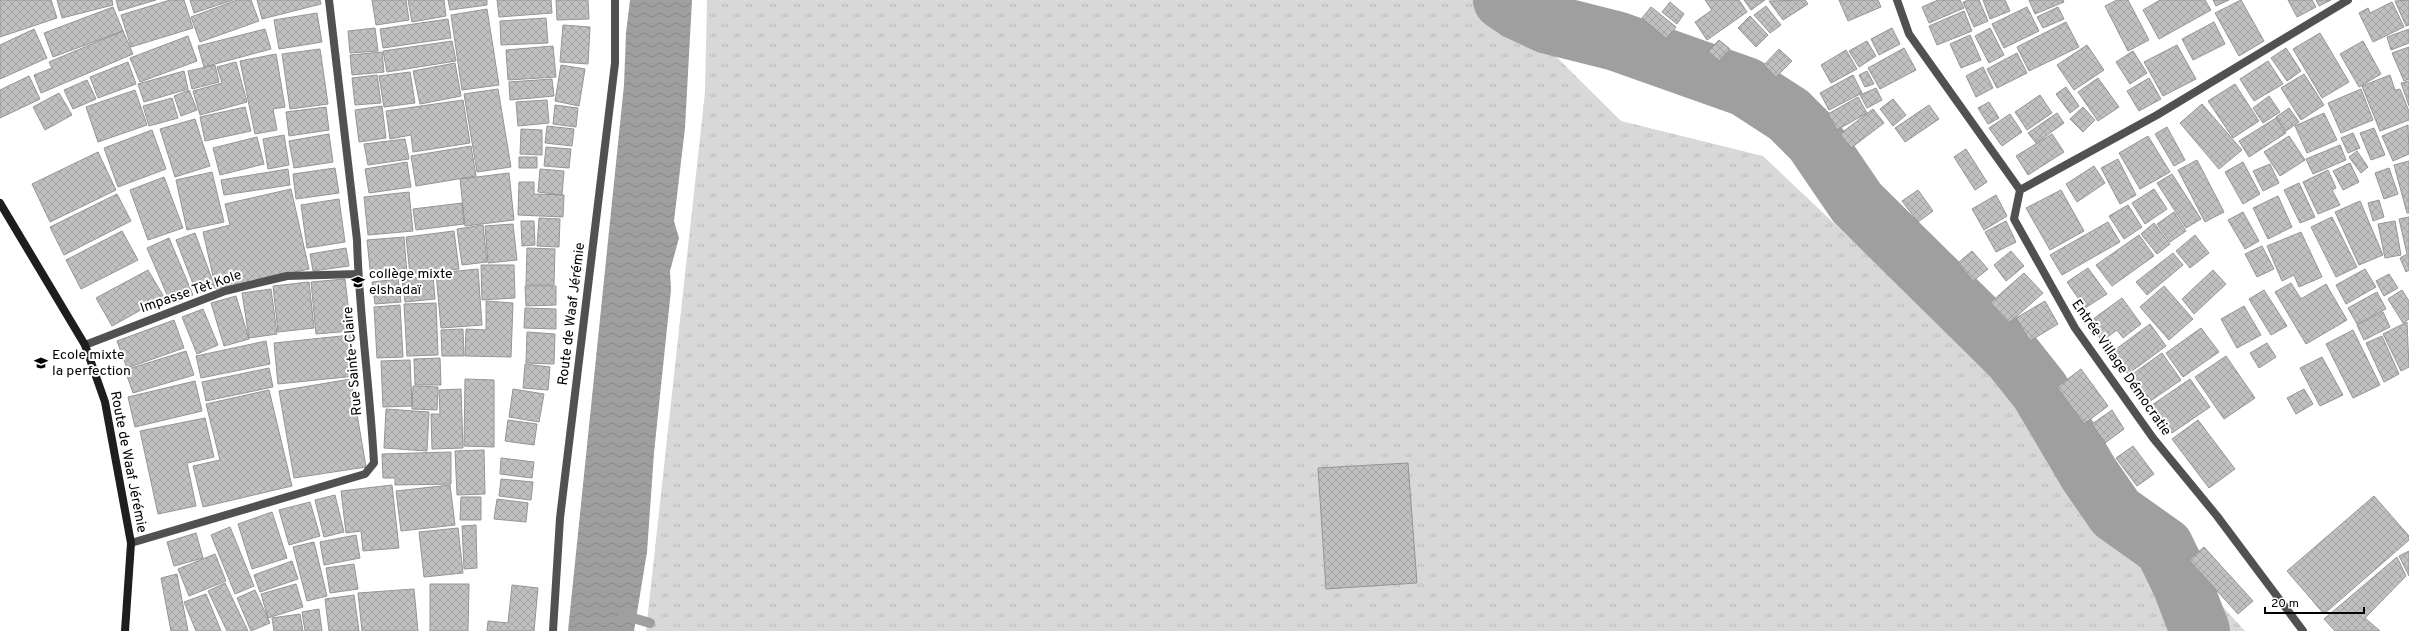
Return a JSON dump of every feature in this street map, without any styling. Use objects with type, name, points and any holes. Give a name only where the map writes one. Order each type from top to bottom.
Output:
[{"type":"street","name":"Rue Sainte-Claire","points":[[131,543],[365,474],[374,463],[371,396],[358,274],[357,240],[329,0]]},
{"type":"street","name":"Route de Waaf Jérémie","points":[[553,631],[560,518],[615,63],[615,0]]},
{"type":"street","points":[[1897,0],[1909,34],[2020,190],[2157,115],[2348,0]]},
{"type":"street","name":"Entrée Village Démocratie","points":[[2020,190],[2014,219],[2075,328],[2153,438],[2217,516],[2303,631]]},
{"type":"street","name":"Route de Waaf Jérémie","points":[[0,203],[84,345],[106,402],[131,543],[125,631]]},
{"type":"street","name":"Impasse Tèt Kole","points":[[84,345],[225,291],[287,276],[358,274]]},
{"type":"green space","points":[[707,0],[1499,0],[1621,121],[1763,156],[2122,496],[2245,631],[646,631],[705,92]]},
{"type":"water","points":[[630,0],[692,0],[685,128],[674,221],[679,238],[670,271],[671,290],[654,453],[647,552],[634,631],[568,631],[624,85],[626,33]]},
{"type":"building","points":[[0,0],[51,0],[57,18],[0,37]]},
{"type":"building","points":[[57,0],[112,0],[113,5],[62,18]]},
{"type":"building","points":[[116,0],[156,0],[119,11]]},
{"type":"building","points":[[170,0],[184,0],[193,28],[131,47],[121,15]]},
{"type":"building","points":[[190,0],[233,0],[194,13]]},
{"type":"building","points":[[237,0],[251,0],[259,21],[200,42],[191,17]]},
{"type":"building","points":[[257,0],[320,0],[321,4],[262,19]]},
{"type":"building","points":[[372,0],[406,0],[409,20],[376,25]]},
{"type":"building","points":[[408,0],[444,0],[446,16],[412,22]]},
{"type":"building","points":[[448,0],[487,0],[487,5],[450,10]]},
{"type":"building","points":[[497,0],[551,0],[552,13],[499,17]]},
{"type":"building","points":[[556,0],[588,0],[589,19],[557,20]]},
{"type":"building","points":[[1705,0],[1739,0],[1747,12],[1707,40],[1695,22],[1712,10]]},
{"type":"building","points":[[1744,0],[1765,0],[1751,10]]},
{"type":"building","points":[[1805,0],[1808,4],[1783,20],[1769,1]]},
{"type":"building","points":[[1839,0],[1878,0],[1881,7],[1848,21]]},
{"type":"building","points":[[1938,0],[1960,0],[1964,8],[1929,23],[1922,7]]},
{"type":"building","points":[[1969,0],[1979,0],[1988,21],[1974,27],[1963,2]]},
{"type":"building","points":[[1983,0],[2005,0],[2010,11],[1990,19]]},
{"type":"building","points":[[2029,0],[2063,0],[2064,2],[2035,14]]},
{"type":"building","points":[[2117,0],[2128,0],[2149,40],[2128,51],[2105,6]]},
{"type":"building","points":[[2160,0],[2205,0],[2211,10],[2159,39],[2143,10]]},
{"type":"building","points":[[2213,0],[2229,0],[2216,6]]},
{"type":"building","points":[[2241,0],[2264,41],[2239,56],[2215,13]]},
{"type":"building","points":[[2288,0],[2312,0],[2316,7],[2297,17]]},
{"type":"building","points":[[2316,0],[2331,0],[2319,6]]},
{"type":"building","points":[[2409,0],[2409,25],[2406,26],[2395,1]]},
{"type":"building","points":[[1670,2],[1684,14],[1677,24],[1662,12]]},
{"type":"building","points":[[2392,2],[2404,27],[2373,42],[2359,13],[2368,8],[2370,13]]},
{"type":"building","points":[[1766,6],[1781,25],[1770,33],[1754,15]]},
{"type":"building","points":[[113,7],[123,31],[53,57],[44,33]]},
{"type":"building","points":[[1651,7],[1676,27],[1667,39],[1642,18]]},
{"type":"building","points":[[2027,7],[2039,31],[2004,48],[1992,24]]},
{"type":"building","points":[[2058,7],[2064,19],[2043,28],[2037,17]]},
{"type":"building","points":[[487,9],[499,85],[462,90],[451,15]]},
{"type":"building","points":[[1964,11],[1972,31],[1937,45],[1929,26]]},
{"type":"building","points":[[317,13],[322,42],[279,49],[274,20]]},
{"type":"building","points":[[1750,16],[1768,35],[1756,47],[1738,28]]},
{"type":"building","points":[[546,18],[548,43],[501,45],[500,21]]},
{"type":"building","points":[[448,19],[451,38],[383,48],[380,29]]},
{"type":"building","points":[[2066,22],[2079,47],[2029,71],[2017,47]]},
{"type":"building","points":[[2214,22],[2225,44],[2193,60],[2182,39]]},
{"type":"building","points":[[563,25],[590,27],[588,64],[560,62]]},
{"type":"building","points":[[375,28],[378,51],[350,53],[348,31]]},
{"type":"building","points":[[1892,28],[1900,44],[1879,55],[1871,39]]},
{"type":"building","points":[[1990,28],[2004,55],[1989,63],[1975,36]]},
{"type":"building","points":[[34,29],[47,58],[0,79],[0,45]]},
{"type":"building","points":[[265,29],[271,49],[204,67],[198,46]]},
{"type":"building","points":[[2409,29],[2409,43],[2391,50],[2387,37]]},
{"type":"building","points":[[123,31],[133,54],[41,93],[34,75],[52,68],[49,62]]},
{"type":"building","points":[[2320,33],[2349,82],[2322,98],[2293,49]]},
{"type":"building","points":[[1970,35],[1981,60],[1961,68],[1950,44]]},
{"type":"building","points":[[188,36],[197,61],[140,82],[130,58]]},
{"type":"building","points":[[1719,40],[1730,49],[1719,61],[1708,51]]},
{"type":"building","points":[[452,41],[456,61],[387,72],[383,51]]},
{"type":"building","points":[[1867,41],[1876,56],[1859,67],[1849,51]]},
{"type":"building","points":[[2363,41],[2381,74],[2359,87],[2340,54]]},
{"type":"building","points":[[2087,45],[2104,70],[2074,90],[2057,65]]},
{"type":"building","points":[[2177,45],[2196,79],[2163,96],[2144,62]]},
{"type":"building","points":[[553,46],[556,77],[508,80],[506,50]]},
{"type":"building","points":[[2409,47],[2409,79],[2404,81],[2392,53]]},
{"type":"building","points":[[1904,48],[1916,70],[1880,89],[1868,68]]},
{"type":"building","points":[[2286,48],[2301,71],[2287,81],[2271,58]]},
{"type":"building","points":[[320,49],[328,104],[290,109],[282,54]]},
{"type":"building","points":[[1779,49],[1792,61],[1776,77],[1764,65]]},
{"type":"building","points":[[1846,50],[1857,69],[1831,83],[1821,65]]},
{"type":"building","points":[[2133,51],[2147,73],[2130,84],[2116,62]]},
{"type":"building","points":[[382,52],[384,72],[352,75],[350,55]]},
{"type":"building","points":[[2017,53],[2027,73],[1997,88],[1987,69]]},
{"type":"building","points":[[276,54],[285,107],[273,109],[277,130],[255,134],[240,61]]},
{"type":"building","points":[[2268,61],[2283,84],[2254,101],[2240,79]]},
{"type":"building","points":[[128,62],[136,84],[98,98],[90,77]]},
{"type":"building","points":[[236,62],[247,102],[200,115],[193,91],[222,83],[217,67]]},
{"type":"building","points":[[455,63],[461,96],[420,104],[413,71]]},
{"type":"building","points":[[215,65],[219,82],[192,89],[188,71]]},
{"type":"building","points":[[561,65],[585,69],[579,106],[555,101]]},
{"type":"building","points":[[1983,67],[1993,88],[1976,97],[1966,76]]},
{"type":"building","points":[[184,71],[188,89],[144,102],[138,84]]},
{"type":"building","points":[[1867,71],[1874,84],[1865,87],[1859,75]]},
{"type":"building","points":[[410,72],[415,103],[384,107],[379,76]]},
{"type":"building","points":[[2304,74],[2324,105],[2301,120],[2281,88]]},
{"type":"building","points":[[377,75],[381,103],[355,105],[352,78]]},
{"type":"building","points":[[1853,75],[1862,93],[1829,110],[1820,93]]},
{"type":"building","points":[[2390,75],[2395,90],[2400,89],[2409,111],[2409,120],[2380,131],[2362,86]]},
{"type":"building","points":[[29,76],[40,99],[0,118],[0,90]]},
{"type":"building","points":[[2098,78],[2119,107],[2098,121],[2078,92]]},
{"type":"building","points":[[2149,78],[2161,99],[2139,111],[2127,91]]},
{"type":"building","points":[[552,79],[554,96],[510,100],[509,82]]},
{"type":"building","points":[[87,80],[96,99],[73,109],[64,90]]},
{"type":"building","points":[[2409,81],[2409,106],[2401,83]]},
{"type":"building","points":[[2235,84],[2259,121],[2233,138],[2208,101]]},
{"type":"building","points":[[2066,87],[2079,106],[2070,113],[2056,94]]},
{"type":"building","points":[[1876,88],[1882,100],[1867,108],[1860,95]]},
{"type":"building","points":[[498,89],[511,167],[477,172],[464,94]]},
{"type":"building","points":[[2361,89],[2373,120],[2341,133],[2328,103]]},
{"type":"building","points":[[135,90],[147,125],[98,142],[86,107]]},
{"type":"building","points":[[189,90],[197,110],[181,116],[174,96]]},
{"type":"building","points":[[59,93],[72,115],[45,130],[33,107]]},
{"type":"building","points":[[2040,95],[2052,113],[2027,130],[2015,112]]},
{"type":"building","points":[[2269,96],[2280,112],[2263,123],[2253,108]]},
{"type":"building","points":[[1858,97],[1867,113],[1837,130],[1828,114]]},
{"type":"building","points":[[172,98],[178,118],[149,126],[143,106]]},
{"type":"building","points":[[1893,99],[1906,115],[1893,126],[1880,109]]},
{"type":"building","points":[[463,100],[470,143],[413,152],[411,135],[390,139],[386,111]]},
{"type":"building","points":[[547,100],[549,123],[518,126],[516,102]]},
{"type":"building","points":[[1989,102],[1999,118],[1988,124],[1978,108]]},
{"type":"building","points":[[2202,104],[2242,150],[2219,169],[2180,123]]},
{"type":"building","points":[[555,105],[578,108],[576,127],[553,124]]},
{"type":"building","points":[[1929,105],[1939,119],[1905,142],[1895,128]]},
{"type":"building","points":[[382,106],[386,138],[359,142],[355,110]]},
{"type":"building","points":[[245,107],[251,131],[205,141],[200,117]]},
{"type":"building","points":[[326,107],[329,130],[289,136],[286,112]]},
{"type":"building","points":[[2083,107],[2095,120],[2083,132],[2070,119]]},
{"type":"building","points":[[2289,108],[2299,122],[2286,131],[2276,117]]},
{"type":"building","points":[[1873,109],[1884,123],[1851,148],[1840,134]]},
{"type":"building","points":[[2057,113],[2064,123],[2036,143],[2028,133]]},
{"type":"building","points":[[2324,113],[2337,140],[2307,153],[2295,126]]},
{"type":"building","points":[[2010,114],[2022,132],[2002,146],[1989,128]]},
{"type":"building","points":[[2276,118],[2286,133],[2249,157],[2239,141]]},
{"type":"building","points":[[195,119],[210,166],[175,177],[160,129]]},
{"type":"building","points":[[2408,125],[2409,154],[2393,161],[2382,136]]},
{"type":"building","points":[[547,126],[574,129],[572,146],[545,143]]},
{"type":"building","points":[[2167,127],[2185,160],[2174,166],[2155,134]]},
{"type":"building","points":[[2374,128],[2385,155],[2371,160],[2360,133]]},
{"type":"building","points":[[521,129],[542,130],[542,155],[520,154]]},
{"type":"building","points":[[152,130],[166,169],[118,187],[104,148]]},
{"type":"building","points":[[2353,133],[2360,148],[2348,153],[2341,138]]},
{"type":"building","points":[[329,134],[333,162],[294,168],[289,141]]},
{"type":"building","points":[[2052,134],[2064,152],[2028,175],[2016,156]]},
{"type":"building","points":[[284,135],[289,165],[268,169],[263,139]]},
{"type":"building","points":[[2148,136],[2170,172],[2140,189],[2119,153]]},
{"type":"building","points":[[2289,136],[2305,160],[2280,176],[2264,152]]},
{"type":"building","points":[[257,137],[264,164],[220,175],[213,148]]},
{"type":"building","points":[[405,139],[409,159],[368,165],[364,144]]},
{"type":"building","points":[[2340,145],[2346,160],[2313,174],[2306,159]]},
{"type":"building","points":[[471,146],[476,176],[416,186],[411,156]]},
{"type":"building","points":[[546,147],[571,149],[569,168],[544,166]]},
{"type":"building","points":[[1966,149],[1987,182],[1975,190],[1954,157]]},
{"type":"building","points":[[2357,151],[2368,167],[2361,173],[2349,157]]},
{"type":"building","points":[[98,152],[116,190],[50,222],[32,184]]},
{"type":"building","points":[[519,157],[537,157],[537,168],[519,168]]},
{"type":"building","points":[[2118,159],[2136,195],[2120,204],[2101,168]]},
{"type":"building","points":[[2197,160],[2224,212],[2205,222],[2178,170]]},
{"type":"building","points":[[2409,161],[2409,213],[2407,213],[2394,165]]},
{"type":"building","points":[[407,162],[411,187],[369,193],[365,169]]},
{"type":"building","points":[[2243,162],[2260,194],[2243,204],[2225,172]]},
{"type":"building","points":[[2350,163],[2359,182],[2343,190],[2333,171]]},
{"type":"building","points":[[2270,164],[2279,183],[2263,191],[2253,171]]},
{"type":"building","points":[[2094,166],[2105,183],[2077,202],[2066,184]]},
{"type":"building","points":[[335,168],[339,193],[296,199],[293,174]]},
{"type":"building","points":[[2389,168],[2398,194],[2384,199],[2375,173]]},
{"type":"building","points":[[288,169],[290,185],[224,195],[221,180]]},
{"type":"building","points":[[540,169],[564,171],[562,195],[538,192]]},
{"type":"building","points":[[2328,170],[2336,188],[2332,190],[2340,205],[2318,214],[2303,182]]},
{"type":"building","points":[[212,172],[224,222],[187,230],[176,180]]},
{"type":"building","points":[[509,173],[514,220],[465,226],[460,179]]},
{"type":"building","points":[[2172,174],[2201,219],[2186,228],[2157,183]]},
{"type":"building","points":[[164,177],[183,228],[148,240],[130,190]]},
{"type":"building","points":[[519,182],[534,182],[534,194],[564,195],[563,217],[518,215]]},
{"type":"building","points":[[2299,183],[2315,217],[2300,223],[2284,190]]},
{"type":"building","points":[[291,189],[309,269],[216,289],[203,232],[230,225],[225,204]]},
{"type":"building","points":[[2154,189],[2167,209],[2145,224],[2132,203]]},
{"type":"building","points":[[1918,190],[1933,211],[1918,222],[1902,201]]},
{"type":"building","points":[[2061,190],[2084,231],[2050,250],[2026,208]]},
{"type":"building","points":[[409,192],[413,231],[368,235],[364,197]]},
{"type":"building","points":[[117,194],[131,221],[64,255],[50,227]]},
{"type":"building","points":[[1996,195],[2007,216],[1984,230],[1972,209]]},
{"type":"building","points":[[2278,196],[2292,227],[2268,239],[2253,208]]},
{"type":"building","points":[[339,199],[345,242],[307,248],[301,205]]},
{"type":"building","points":[[2379,200],[2384,217],[2373,221],[2368,203]]},
{"type":"building","points":[[2360,201],[2383,255],[2359,265],[2335,212]]},
{"type":"building","points":[[462,203],[464,224],[416,230],[413,209]]},
{"type":"building","points":[[2128,205],[2142,227],[2124,239],[2109,216]]},
{"type":"building","points":[[2174,212],[2186,231],[2170,242],[2157,224]]},
{"type":"building","points":[[2243,212],[2259,241],[2245,249],[2228,220]]},
{"type":"building","points":[[2332,217],[2357,267],[2336,277],[2311,227]]},
{"type":"building","points":[[2409,217],[2409,270],[2406,272],[2400,258],[2407,254],[2399,219]]},
{"type":"building","points":[[539,218],[560,219],[559,247],[537,246]]},
{"type":"building","points":[[521,221],[534,221],[535,245],[522,246]]},
{"type":"building","points":[[2006,221],[2016,242],[1996,252],[1985,232]]},
{"type":"building","points":[[2395,221],[2401,255],[2385,258],[2378,224]]},
{"type":"building","points":[[2108,222],[2120,242],[2062,275],[2050,255]]},
{"type":"building","points":[[2154,223],[2170,244],[2157,254],[2141,234]]},
{"type":"building","points":[[513,224],[517,260],[488,263],[485,226]]},
{"type":"building","points":[[483,225],[487,262],[462,265],[457,229]]},
{"type":"building","points":[[122,231],[138,260],[81,289],[66,260]]},
{"type":"building","points":[[454,231],[459,269],[410,274],[406,237]]},
{"type":"building","points":[[2301,232],[2322,277],[2299,287],[2294,275],[2282,281],[2267,246]]},
{"type":"building","points":[[195,233],[215,287],[197,294],[176,240]]},
{"type":"building","points":[[2139,235],[2154,256],[2112,286],[2096,265]]},
{"type":"building","points":[[2195,235],[2209,253],[2190,268],[2176,251]]},
{"type":"building","points":[[404,237],[407,274],[371,278],[367,240]]},
{"type":"building","points":[[169,238],[193,295],[171,304],[147,248]]},
{"type":"building","points":[[2262,246],[2274,269],[2257,277],[2245,254]]},
{"type":"building","points":[[346,248],[349,266],[313,271],[310,254]]},
{"type":"building","points":[[527,248],[555,249],[554,285],[526,285]]},
{"type":"building","points":[[1972,251],[1988,269],[1973,281],[1958,263]]},
{"type":"building","points":[[2011,251],[2024,266],[2006,281],[1994,265]]},
{"type":"building","points":[[2173,253],[2183,265],[2147,295],[2136,282]]},
{"type":"building","points":[[481,265],[514,265],[515,298],[482,300]]},
{"type":"building","points":[[2088,268],[2107,294],[2085,308],[2067,282]]},
{"type":"building","points":[[478,269],[482,325],[441,328],[436,273]]},
{"type":"building","points":[[2365,269],[2376,287],[2346,304],[2336,285]]},
{"type":"building","points":[[148,270],[164,297],[112,326],[96,298]]},
{"type":"building","points":[[2213,270],[2226,284],[2194,314],[2182,299]]},
{"type":"building","points":[[2024,273],[2043,293],[2009,323],[1990,303]]},
{"type":"building","points":[[2389,274],[2398,288],[2384,296],[2376,281]]},
{"type":"building","points":[[433,276],[435,299],[405,302],[402,279]]},
{"type":"building","points":[[345,279],[351,331],[316,334],[311,282]]},
{"type":"building","points":[[398,279],[401,302],[375,304],[372,282]]},
{"type":"building","points":[[309,282],[314,328],[278,332],[273,286]]},
{"type":"building","points":[[2291,283],[2301,299],[2326,284],[2347,320],[2306,344],[2275,292]]},
{"type":"building","points":[[525,286],[556,286],[556,305],[526,306]]},
{"type":"building","points":[[2164,286],[2193,319],[2169,340],[2140,307]]},
{"type":"building","points":[[271,289],[277,334],[249,338],[242,293]]},
{"type":"building","points":[[2264,290],[2287,326],[2271,335],[2249,299]]},
{"type":"building","points":[[2402,290],[2409,301],[2409,319],[2403,323],[2388,299]]},
{"type":"building","points":[[2377,292],[2386,309],[2357,324],[2348,308]]},
{"type":"building","points":[[236,296],[249,339],[224,346],[211,303]]},
{"type":"building","points":[[2122,298],[2141,324],[2123,338],[2117,330],[2102,341],[2089,322]]},
{"type":"building","points":[[486,301],[513,303],[511,357],[465,356],[466,329],[486,330]]},
{"type":"building","points":[[2045,301],[2058,324],[2030,341],[2016,318]]},
{"type":"building","points":[[436,303],[438,355],[407,356],[404,304]]},
{"type":"building","points":[[400,305],[403,357],[377,358],[374,307]]},
{"type":"building","points":[[2244,306],[2261,335],[2237,348],[2221,319]]},
{"type":"building","points":[[525,308],[556,309],[556,329],[524,328]]},
{"type":"building","points":[[203,309],[218,345],[197,354],[182,317]]},
{"type":"building","points":[[2383,312],[2390,327],[2364,340],[2357,325]]},
{"type":"building","points":[[174,320],[184,348],[127,368],[117,341]]},
{"type":"building","points":[[2407,322],[2409,367],[2401,371],[2383,334]]},
{"type":"building","points":[[2150,324],[2166,346],[2128,374],[2112,352]]},
{"type":"building","points":[[2201,328],[2219,352],[2183,377],[2166,353]]},
{"type":"building","points":[[463,329],[464,356],[442,356],[441,330]]},
{"type":"building","points":[[2353,330],[2380,385],[2353,398],[2326,344]]},
{"type":"building","points":[[527,332],[555,334],[554,364],[526,363]]},
{"type":"building","points":[[351,335],[355,376],[278,384],[274,343]]},
{"type":"building","points":[[2382,336],[2399,374],[2384,382],[2366,343]]},
{"type":"building","points":[[266,341],[270,364],[201,378],[196,356]]},
{"type":"building","points":[[2267,343],[2276,357],[2259,368],[2250,353]]},
{"type":"building","points":[[186,351],[194,375],[133,393],[125,370]]},
{"type":"building","points":[[2162,353],[2181,380],[2146,404],[2127,378]]},
{"type":"building","points":[[2226,356],[2255,398],[2224,419],[2195,377]]},
{"type":"building","points":[[2322,357],[2343,395],[2320,406],[2300,368]]},
{"type":"building","points":[[440,358],[441,385],[415,385],[414,359]]},
{"type":"building","points":[[410,360],[412,406],[383,407],[381,361]]},
{"type":"building","points":[[525,364],[550,367],[548,390],[523,388]]},
{"type":"building","points":[[269,368],[273,387],[206,401],[202,382]]},
{"type":"building","points":[[2081,369],[2108,406],[2084,424],[2057,387]]},
{"type":"building","points":[[351,379],[366,467],[294,478],[279,391]]},
{"type":"building","points":[[465,379],[494,380],[494,447],[464,446]]},
{"type":"building","points":[[2190,379],[2210,407],[2172,433],[2152,405]]},
{"type":"building","points":[[195,381],[202,411],[135,427],[128,397]]},
{"type":"building","points":[[413,386],[438,387],[437,410],[412,409]]},
{"type":"building","points":[[461,389],[463,448],[432,449],[431,414],[440,414],[439,390]]},
{"type":"building","points":[[513,389],[544,394],[539,422],[509,417]]},
{"type":"building","points":[[2304,389],[2313,404],[2296,414],[2287,398]]},
{"type":"building","points":[[269,390],[292,486],[203,507],[193,466],[220,460],[206,404]]},
{"type":"building","points":[[386,409],[429,412],[427,451],[384,448]]},
{"type":"building","points":[[2112,410],[2124,429],[2105,443],[2092,424]]},
{"type":"building","points":[[205,418],[214,457],[187,463],[196,506],[158,514],[140,431]]},
{"type":"building","points":[[508,420],[537,424],[534,445],[505,441]]},
{"type":"building","points":[[2198,420],[2235,469],[2209,488],[2172,439]]},
{"type":"building","points":[[2133,446],[2154,474],[2137,486],[2116,458]]},
{"type":"building","points":[[484,450],[485,494],[457,495],[455,451]]},
{"type":"building","points":[[451,452],[451,484],[395,485],[395,478],[383,478],[382,454]]},
{"type":"building","points":[[501,458],[534,462],[532,478],[500,474]]},
{"type":"building","points":[[1408,463],[1417,583],[1326,589],[1318,468]]},
{"type":"building","points":[[501,479],[533,482],[531,500],[499,496]]},
{"type":"building","points":[[392,485],[399,548],[363,551],[361,531],[346,533],[341,491]]},
{"type":"building","points":[[450,485],[455,525],[401,531],[396,491]]},
{"type":"building","points":[[335,495],[344,532],[324,537],[315,500]]},
{"type":"building","points":[[2374,496],[2409,536],[2409,540],[2324,614],[2287,571]]},
{"type":"building","points":[[461,497],[481,497],[481,520],[460,520]]},
{"type":"building","points":[[497,499],[528,503],[526,522],[494,519]]},
{"type":"building","points":[[310,502],[320,536],[289,545],[279,510]]},
{"type":"building","points":[[272,512],[287,558],[252,569],[238,524]]},
{"type":"building","points":[[476,525],[477,568],[464,569],[462,526]]},
{"type":"building","points":[[230,527],[254,586],[235,594],[211,535]]},
{"type":"building","points":[[458,528],[463,573],[424,577],[419,532]]},
{"type":"building","points":[[196,533],[203,558],[174,566],[167,542]]},
{"type":"building","points":[[356,535],[360,558],[324,565],[320,542]]},
{"type":"building","points":[[314,542],[327,596],[307,601],[293,547]]},
{"type":"building","points":[[2204,547],[2253,601],[2238,614],[2189,560]]},
{"type":"building","points":[[2409,551],[2409,576],[2399,556]]},
{"type":"building","points":[[215,554],[226,581],[189,596],[178,569]]},
{"type":"building","points":[[2397,557],[2406,576],[2365,618],[2380,631],[2335,631],[2324,619]]},
{"type":"building","points":[[292,561],[298,579],[260,592],[254,575]]},
{"type":"building","points":[[354,564],[358,589],[330,593],[326,568]]},
{"type":"building","points":[[177,574],[188,631],[171,631],[161,578]]},
{"type":"building","points":[[225,583],[248,631],[227,631],[208,591]]},
{"type":"building","points":[[296,584],[303,607],[268,618],[261,594]]},
{"type":"building","points":[[430,584],[469,584],[468,631],[430,631]]},
{"type":"building","points":[[512,585],[538,588],[534,631],[487,631],[488,621],[508,623]]},
{"type":"building","points":[[414,589],[418,631],[362,631],[358,593]]},
{"type":"building","points":[[255,590],[270,623],[251,631],[237,598]]},
{"type":"building","points":[[206,594],[221,631],[196,631],[184,602]]},
{"type":"building","points":[[354,595],[359,631],[329,631],[325,599]]},
{"type":"building","points":[[319,609],[322,631],[305,631],[302,612]]},
{"type":"building","points":[[300,614],[303,631],[274,631],[272,618]]},
{"type":"waterway","points":[[1503,0],[1518,10],[1548,24],[1616,41],[1746,87],[1789,115],[1814,140],[1857,203],[2013,357],[2040,391],[2089,474],[2116,513],[2164,547],[2182,584],[2200,631]]},
{"type":"waterway","points":[[623,615],[650,623]]},
{"type":"place","name":"collège mixte elshadaï","points":[[358,282]]},
{"type":"place","name":"Ecole mixte la perfection","points":[[41,363]]}]
